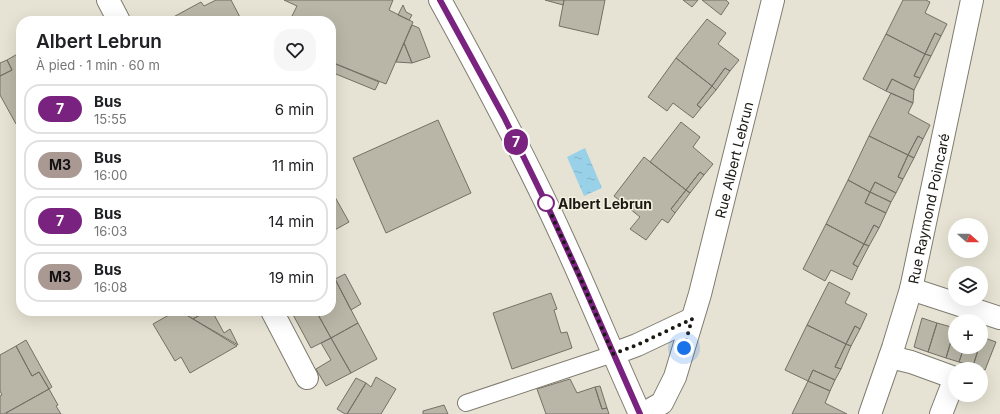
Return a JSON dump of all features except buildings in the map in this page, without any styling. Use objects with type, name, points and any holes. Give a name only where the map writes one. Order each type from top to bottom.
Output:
[{"type":"street","points":[[108,0],[116,16]]},
{"type":"street","points":[[440,0],[504,117],[539,188],[640,414]]},
{"type":"street","name":"Rue Albert Lebrun","points":[[643,414],[662,403],[675,377],[700,294],[773,0]]},
{"type":"street","name":"Rue Raymond Poincaré","points":[[870,414],[890,357],[911,289],[972,0]]},
{"type":"street","points":[[911,289],[1000,318]]},
{"type":"street","points":[[275,316],[307,378]]},
{"type":"street","points":[[613,354],[637,345],[692,319]]},
{"type":"street","points":[[890,357],[911,362],[948,375]]},
{"type":"street","points":[[941,414],[948,396]]},
{"type":"lane","points":[[466,403],[613,354]]},
{"type":"water","points":[[585,148],[602,188],[584,196],[567,157]]},
{"type":"bus line","name":"7","points":[[440,0],[504,117],[562,236],[640,414]]},
{"type":"place","name":"Albert Lebrun","points":[[546,203]]},
{"type":"route","points":[[546,203],[613,354],[637,345],[692,319],[684,348]]}]
